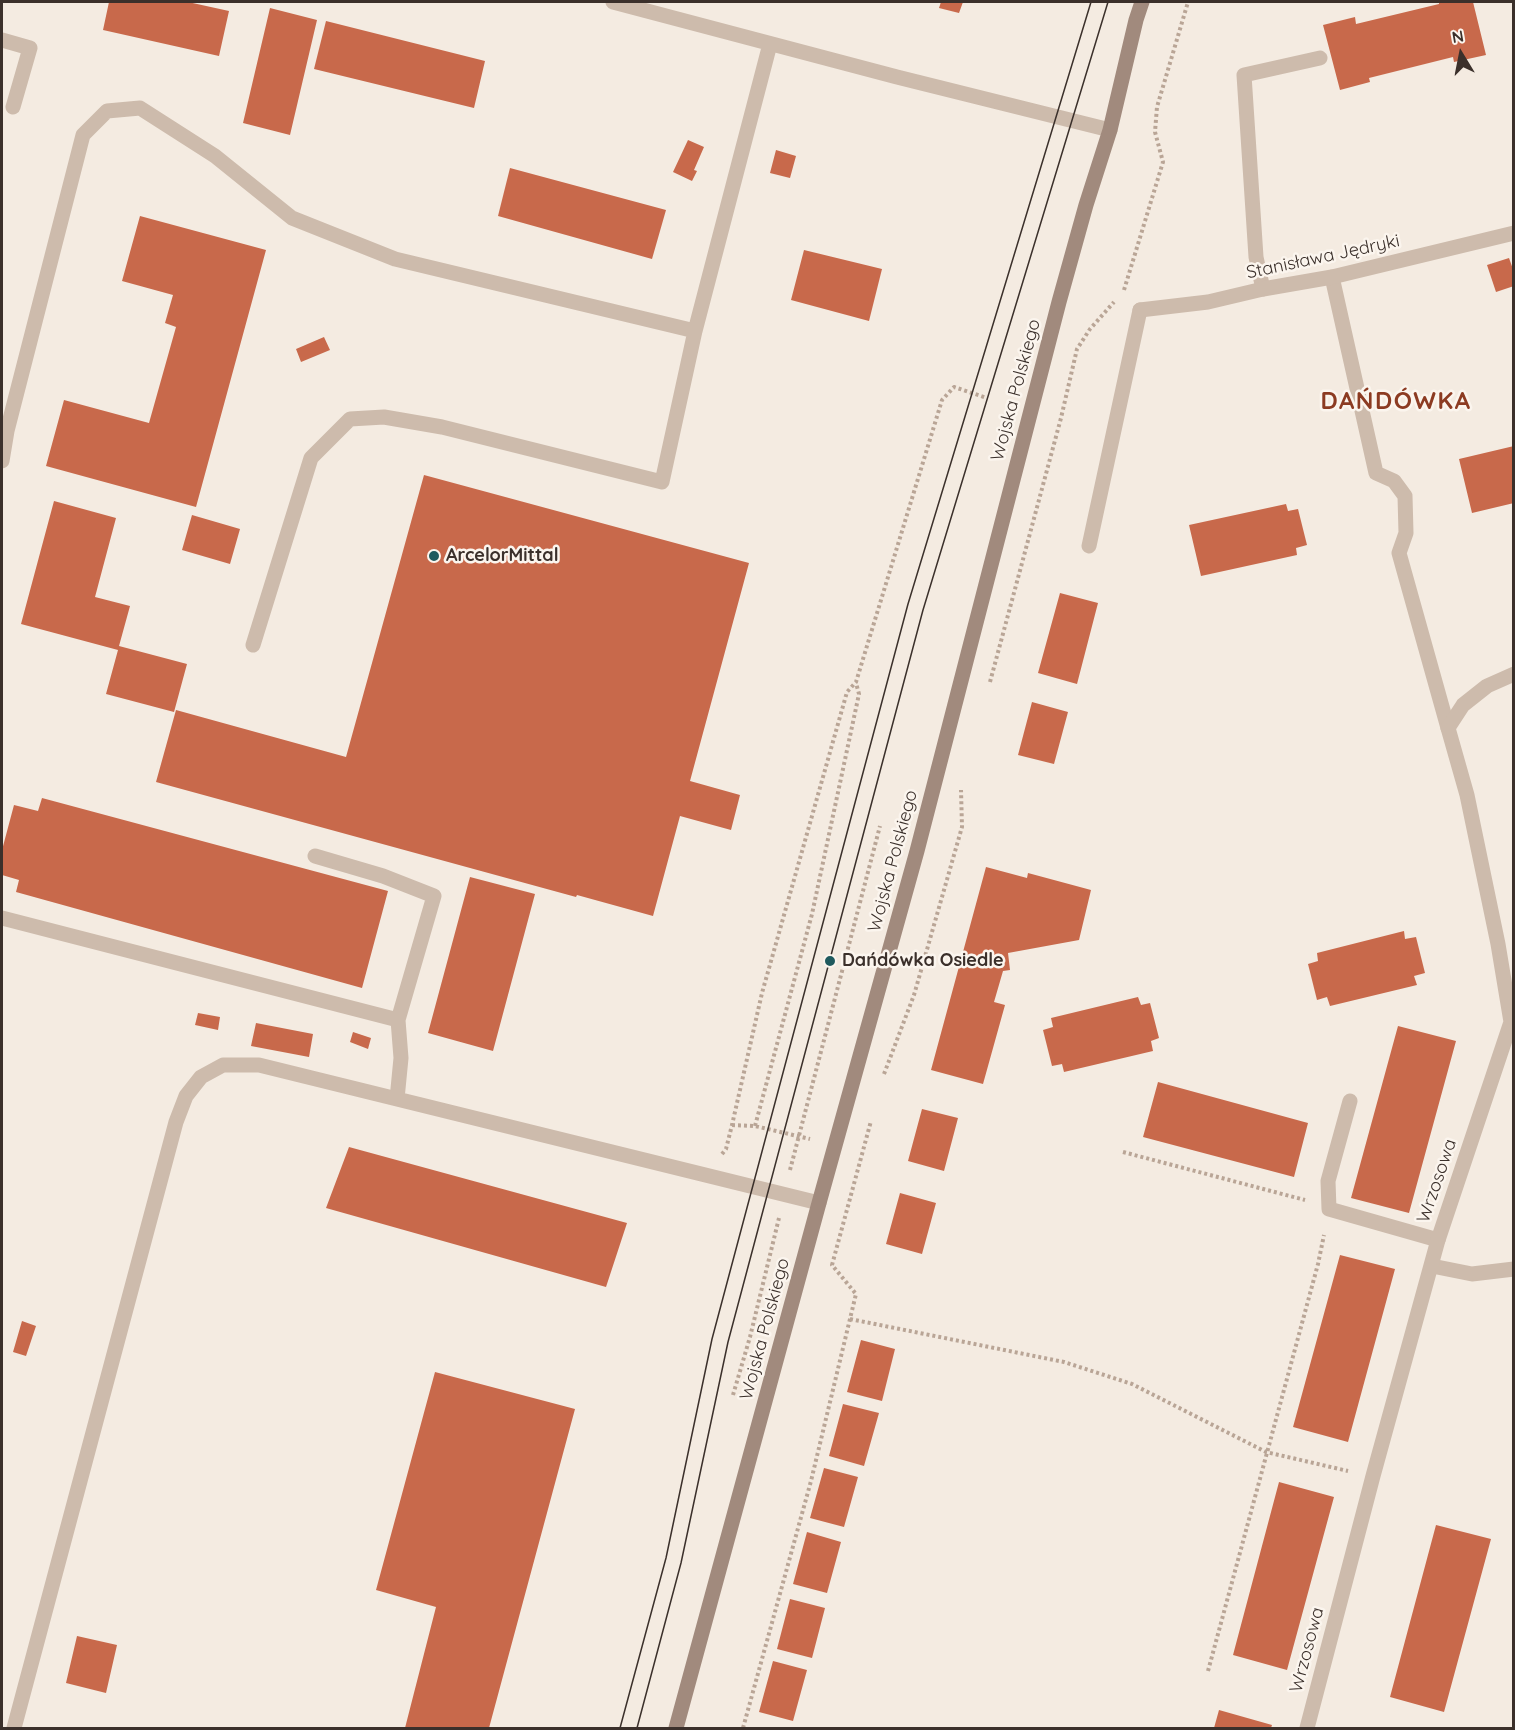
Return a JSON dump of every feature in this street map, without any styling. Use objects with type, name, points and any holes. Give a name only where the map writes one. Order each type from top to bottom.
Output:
[{"type":"main road","name":"Wojska Polskiego","points":[[676,1728],[917,851],[1071,260],[1110,130],[1136,20],[1143,2]]},
{"type":"street","points":[[613,2],[1110,130]]},
{"type":"street","points":[[2,40],[30,48],[13,107]]},
{"type":"street","points":[[253,645],[311,458],[350,419],[384,417],[442,427],[662,482],[695,331],[770,44]]},
{"type":"street","points":[[1263,290],[1256,257],[1244,75],[1320,58]]},
{"type":"street","points":[[2,461],[7,431],[83,135],[107,111],[140,108],[216,156],[292,218],[395,259],[695,331]]},
{"type":"street","name":"Stanisława Jędryki","points":[[1089,546],[1140,310],[1208,302],[1332,277],[1514,233]]},
{"type":"street","name":"Wrzosowa","points":[[1307,1728],[1438,1240],[1512,1025],[1498,944],[1467,795],[1399,553],[1406,533],[1405,496],[1394,481],[1376,473],[1332,277]]},
{"type":"street","points":[[1448,728],[1463,705],[1487,686],[1514,674]]},
{"type":"street","points":[[315,856],[383,876],[434,896],[398,1020],[401,1058],[397,1099]]},
{"type":"street","points":[[2,918],[398,1020]]},
{"type":"street","points":[[14,1728],[176,1122],[186,1096],[201,1077],[223,1065],[259,1065],[819,1203]]},
{"type":"street","points":[[1350,1101],[1328,1181],[1329,1209],[1438,1240]]},
{"type":"street","points":[[1432,1266],[1472,1274],[1514,1269]]},
{"type":"path","points":[[988,690],[1061,418],[1077,349],[1090,329],[1124,290],[1146,220],[1162,162],[1155,132],[1157,107],[1188,2]]},
{"type":"path","points":[[709,1176],[714,1163],[726,1149],[764,983],[847,692],[855,682],[942,400],[954,387],[987,398]]},
{"type":"path","points":[[754,1125],[812,914],[859,694],[855,682]]},
{"type":"path","points":[[880,1085],[914,995],[962,827],[961,791],[964,780]]},
{"type":"path","points":[[733,1395],[750,1337],[798,1137],[880,826]]},
{"type":"path","points":[[743,1728],[811,1481],[856,1294],[832,1265],[872,1120]]},
{"type":"path","points":[[732,1125],[754,1125],[816,1141]]},
{"type":"path","points":[[1123,1152],[1300,1198],[1329,1209],[1318,1264],[1208,1671]]},
{"type":"path","points":[[850,1319],[1064,1362],[1132,1384],[1266,1452],[1373,1476]]},
{"type":"building","points":[[109,2],[188,2],[229,11],[219,56],[103,30]]},
{"type":"building","points":[[941,2],[963,2],[959,13],[939,8]]},
{"type":"building","points":[[1439,2],[1473,2],[1486,55],[1454,62],[1453,57],[1369,78],[1370,82],[1340,90],[1323,25],[1355,17],[1356,24],[1439,4]]},
{"type":"building","points":[[270,8],[317,20],[290,135],[243,123]]},
{"type":"building","points":[[326,21],[485,61],[474,108],[314,69]]},
{"type":"building","points":[[688,140],[704,147],[692,181],[673,172]]},
{"type":"building","points":[[776,150],[796,156],[790,178],[770,173]]},
{"type":"building","points":[[510,168],[666,210],[652,259],[498,216]]},
{"type":"building","points":[[140,216],[266,250],[196,507],[46,466],[64,400],[149,423],[176,327],[165,323],[173,295],[122,281]]},
{"type":"building","points":[[804,250],[882,269],[869,321],[791,300]]},
{"type":"building","points":[[1509,258],[1514,272],[1514,286],[1496,292],[1487,265]]},
{"type":"building","points":[[324,337],[330,350],[301,362],[296,349]]},
{"type":"building","points":[[1514,446],[1514,503],[1472,513],[1459,459]]},
{"type":"building","points":[[424,475],[749,563],[690,781],[740,795],[731,830],[680,816],[653,916],[156,782],[176,710],[346,757]]},
{"type":"building","points":[[54,501],[116,518],[95,597],[130,606],[119,646],[187,664],[174,712],[106,694],[118,650],[21,624]]},
{"type":"building","points":[[1286,504],[1288,511],[1298,509],[1307,545],[1296,548],[1297,555],[1201,576],[1189,525]]},
{"type":"building","points":[[192,515],[240,529],[230,564],[182,550]]},
{"type":"building","points":[[1060,593],[1098,603],[1077,684],[1038,673]]},
{"type":"building","points":[[1032,702],[1068,712],[1054,764],[1018,755]]},
{"type":"building","points":[[42,798],[388,891],[362,988],[16,892],[19,880],[2,875],[2,850],[14,805],[38,811]]},
{"type":"building","points":[[986,867],[1027,878],[1028,873],[1091,890],[1079,940],[1008,953],[1010,970],[1003,971],[994,1002],[1005,1005],[983,1084],[931,1070]]},
{"type":"building","points":[[470,877],[535,894],[493,1051],[428,1033]]},
{"type":"building","points":[[1404,931],[1405,939],[1416,937],[1425,973],[1414,976],[1417,985],[1330,1006],[1327,997],[1317,1000],[1308,964],[1318,961],[1317,953]]},
{"type":"building","points":[[1138,997],[1141,1005],[1150,1003],[1159,1038],[1151,1041],[1153,1051],[1064,1072],[1062,1064],[1052,1066],[1043,1030],[1053,1027],[1051,1018]]},
{"type":"building","points":[[198,1013],[220,1017],[218,1030],[195,1025]]},
{"type":"building","points":[[256,1023],[313,1034],[309,1057],[251,1046]]},
{"type":"building","points":[[1398,1026],[1456,1041],[1409,1213],[1351,1198]]},
{"type":"building","points":[[353,1032],[371,1038],[368,1049],[350,1042]]},
{"type":"building","points":[[1158,1082],[1308,1123],[1294,1177],[1143,1137]]},
{"type":"building","points":[[922,1109],[958,1118],[944,1171],[908,1161]]},
{"type":"building","points":[[349,1147],[627,1223],[606,1287],[326,1208]]},
{"type":"building","points":[[900,1193],[936,1203],[922,1254],[886,1244]]},
{"type":"building","points":[[1340,1255],[1395,1269],[1348,1442],[1293,1427]]},
{"type":"building","points":[[22,1321],[36,1326],[26,1356],[13,1352]]},
{"type":"building","points":[[861,1340],[895,1349],[882,1401],[847,1392]]},
{"type":"building","points":[[435,1372],[575,1409],[489,1728],[405,1728],[436,1607],[376,1590]]},
{"type":"building","points":[[843,1404],[879,1413],[864,1466],[829,1456]]},
{"type":"building","points":[[824,1468],[858,1477],[844,1527],[810,1518]]},
{"type":"building","points":[[1279,1482],[1334,1497],[1287,1670],[1233,1655]]},
{"type":"building","points":[[1436,1525],[1491,1539],[1444,1712],[1390,1697]]},
{"type":"building","points":[[807,1532],[841,1542],[827,1593],[793,1584]]},
{"type":"building","points":[[790,1599],[825,1608],[812,1658],[777,1649]]},
{"type":"building","points":[[77,1636],[117,1645],[106,1693],[66,1683]]},
{"type":"building","points":[[773,1661],[807,1670],[793,1721],[759,1712]]},
{"type":"building","points":[[1219,1710],[1272,1725],[1271,1728],[1214,1728]]},
{"type":"tram line","points":[[620,1728],[666,1558],[712,1339],[908,604],[1091,2]]},
{"type":"tram line","points":[[637,1728],[681,1563],[728,1342],[923,610],[1108,2]]},
{"type":"place","name":"ArcelorMittal","points":[[434,556]]},
{"type":"place","name":"Dańdówka Osiedle","points":[[830,961]]},
{"type":"district","name":"DAŃDÓWKA","points":[[1396,402]]}]
